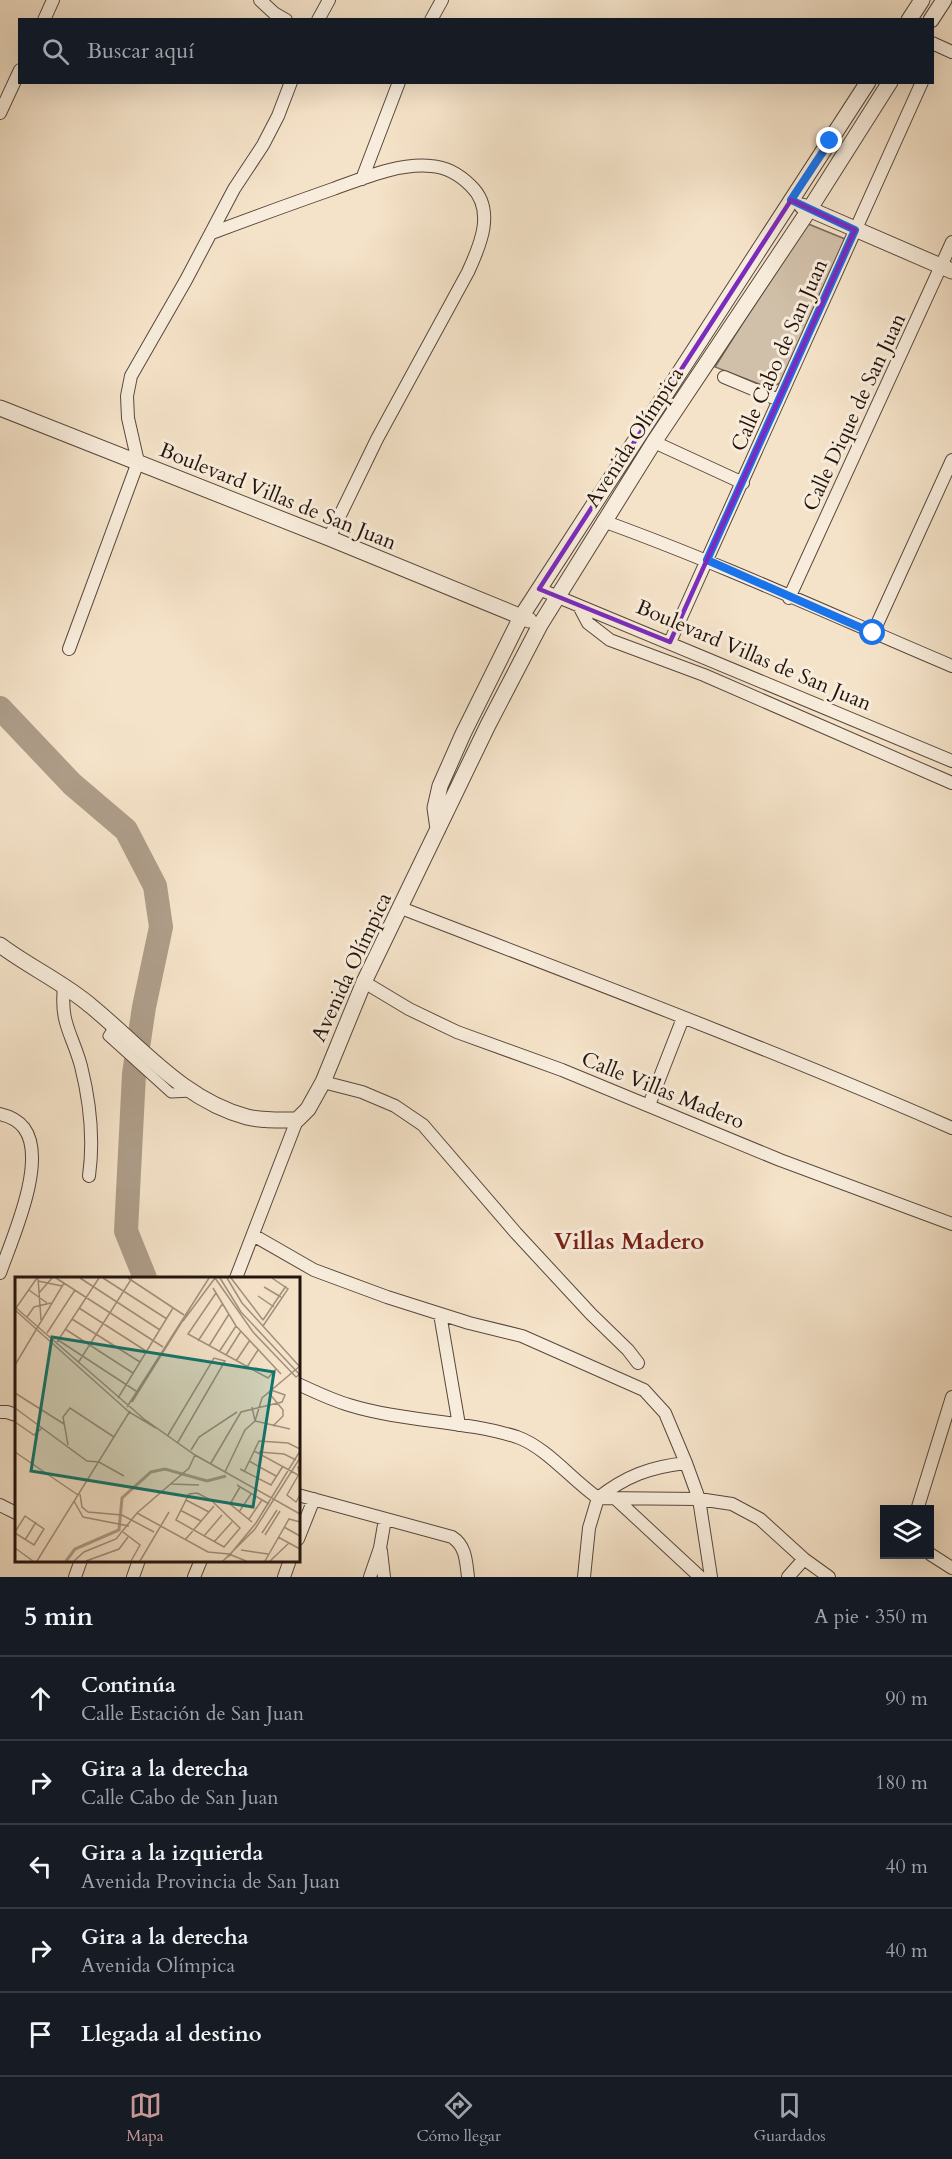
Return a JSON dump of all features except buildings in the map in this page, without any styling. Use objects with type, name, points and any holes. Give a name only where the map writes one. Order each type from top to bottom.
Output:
[{"type":"street","points":[[45,18],[53,0]]},
{"type":"street","points":[[260,0],[283,18]]},
{"type":"street","points":[[319,18],[329,0]]},
{"type":"street","points":[[432,18],[442,0]]},
{"type":"street","points":[[910,18],[921,0]]},
{"type":"street","points":[[931,18],[944,0]]},
{"type":"street","points":[[935,45],[952,52]]},
{"type":"street","points":[[0,113],[18,74]]},
{"type":"street","points":[[69,649],[138,462],[128,418],[127,396],[131,376],[212,233],[234,189],[263,145],[278,116],[290,84]]},
{"type":"street","points":[[362,179],[398,84]]},
{"type":"street","name":"Avenida Olímpica","points":[[438,829],[435,808],[440,786],[521,616],[867,84]]},
{"type":"street","name":"Avenida Olímpica","points":[[297,1120],[308,1109],[323,1082],[364,982],[488,725],[540,625],[603,521],[809,210],[889,84]]},
{"type":"street","name":"Calle Cabo de San Juan","points":[[670,642],[921,84]]},
{"type":"street","points":[[212,233],[362,179],[413,166],[432,166],[450,170],[478,193],[484,214],[483,231],[478,250],[377,439],[329,538]]},
{"type":"street","points":[[791,200],[809,210],[947,269]]},
{"type":"street","name":"Calle Dique de San Juan","points":[[789,598],[947,269],[952,242]]},
{"type":"street","points":[[724,377],[779,400]]},
{"type":"street","name":"Boulevard Villas de San Juan","points":[[0,408],[329,538],[540,625]]},
{"type":"street","points":[[654,442],[743,483]]},
{"type":"street","points":[[873,633],[952,460]]},
{"type":"street","points":[[603,521],[707,560],[789,598],[952,666]]},
{"type":"street","name":"Boulevard Villas de San Juan","points":[[539,589],[952,760]]},
{"type":"street","points":[[579,606],[588,623],[610,640],[704,675],[952,783]]},
{"type":"street","points":[[401,908],[683,1018],[952,1128]]},
{"type":"street","points":[[0,945],[90,1005],[111,1031],[171,1077],[186,1092],[248,1117],[297,1120],[236,1277]]},
{"type":"street","name":"Calle Villas Madero","points":[[364,982],[409,1009],[457,1032],[561,1070],[780,1160],[952,1224]]},
{"type":"street","points":[[64,987],[62,1007],[64,1020],[87,1091],[93,1153],[89,1176]]},
{"type":"street","points":[[649,1106],[683,1018]]},
{"type":"street","points":[[323,1082],[362,1092],[395,1106],[423,1125],[516,1233],[638,1363]]},
{"type":"street","points":[[0,1114],[17,1121],[25,1129],[29,1140],[32,1176],[0,1273]]},
{"type":"street","points":[[253,1235],[314,1270],[440,1314],[522,1336],[644,1390],[666,1413],[699,1499],[711,1577]]},
{"type":"street","points":[[440,1314],[459,1425]]},
{"type":"street","points":[[300,1385],[350,1405],[519,1438],[549,1457],[583,1488],[598,1498],[699,1499],[732,1504],[760,1519],[825,1576]]},
{"type":"street","points":[[918,1505],[952,1397]]},
{"type":"street","points":[[0,1412],[15,1415]]},
{"type":"street","points":[[584,1577],[589,1527],[598,1498],[616,1484],[637,1473],[686,1463]]},
{"type":"street","points":[[300,1496],[452,1537],[460,1542],[464,1551],[468,1577]]},
{"type":"street","points":[[616,1498],[700,1577]]},
{"type":"street","points":[[300,1534],[314,1499]]},
{"type":"street","points":[[0,1505],[15,1512]]},
{"type":"street","points":[[370,1577],[380,1548],[385,1519]]},
{"type":"street","points":[[380,1548],[384,1577]]},
{"type":"street","points":[[934,1557],[952,1568]]},
{"type":"street","points":[[788,1577],[804,1559]]},
{"type":"street","points":[[75,1577],[80,1562]]},
{"type":"street","points":[[133,1577],[138,1562]]},
{"type":"street","points":[[194,1577],[200,1562]]},
{"type":"street","points":[[284,1577],[289,1562]]},
{"type":"highlighted area","points":[[791,200],[855,230],[670,642],[539,589]]},
{"type":"shaded area","points":[[806,223],[845,239],[784,381],[770,388],[715,367]]},
{"type":"waterway","points":[[0,708],[72,784],[126,830],[155,886],[161,927],[144,1007],[134,1074],[126,1231],[145,1277]]},
{"type":"district","name":"Villas Madero","points":[[629,1241]]},
{"type":"route","points":[[830,141],[791,200],[855,230],[707,560],[873,633]]}]
